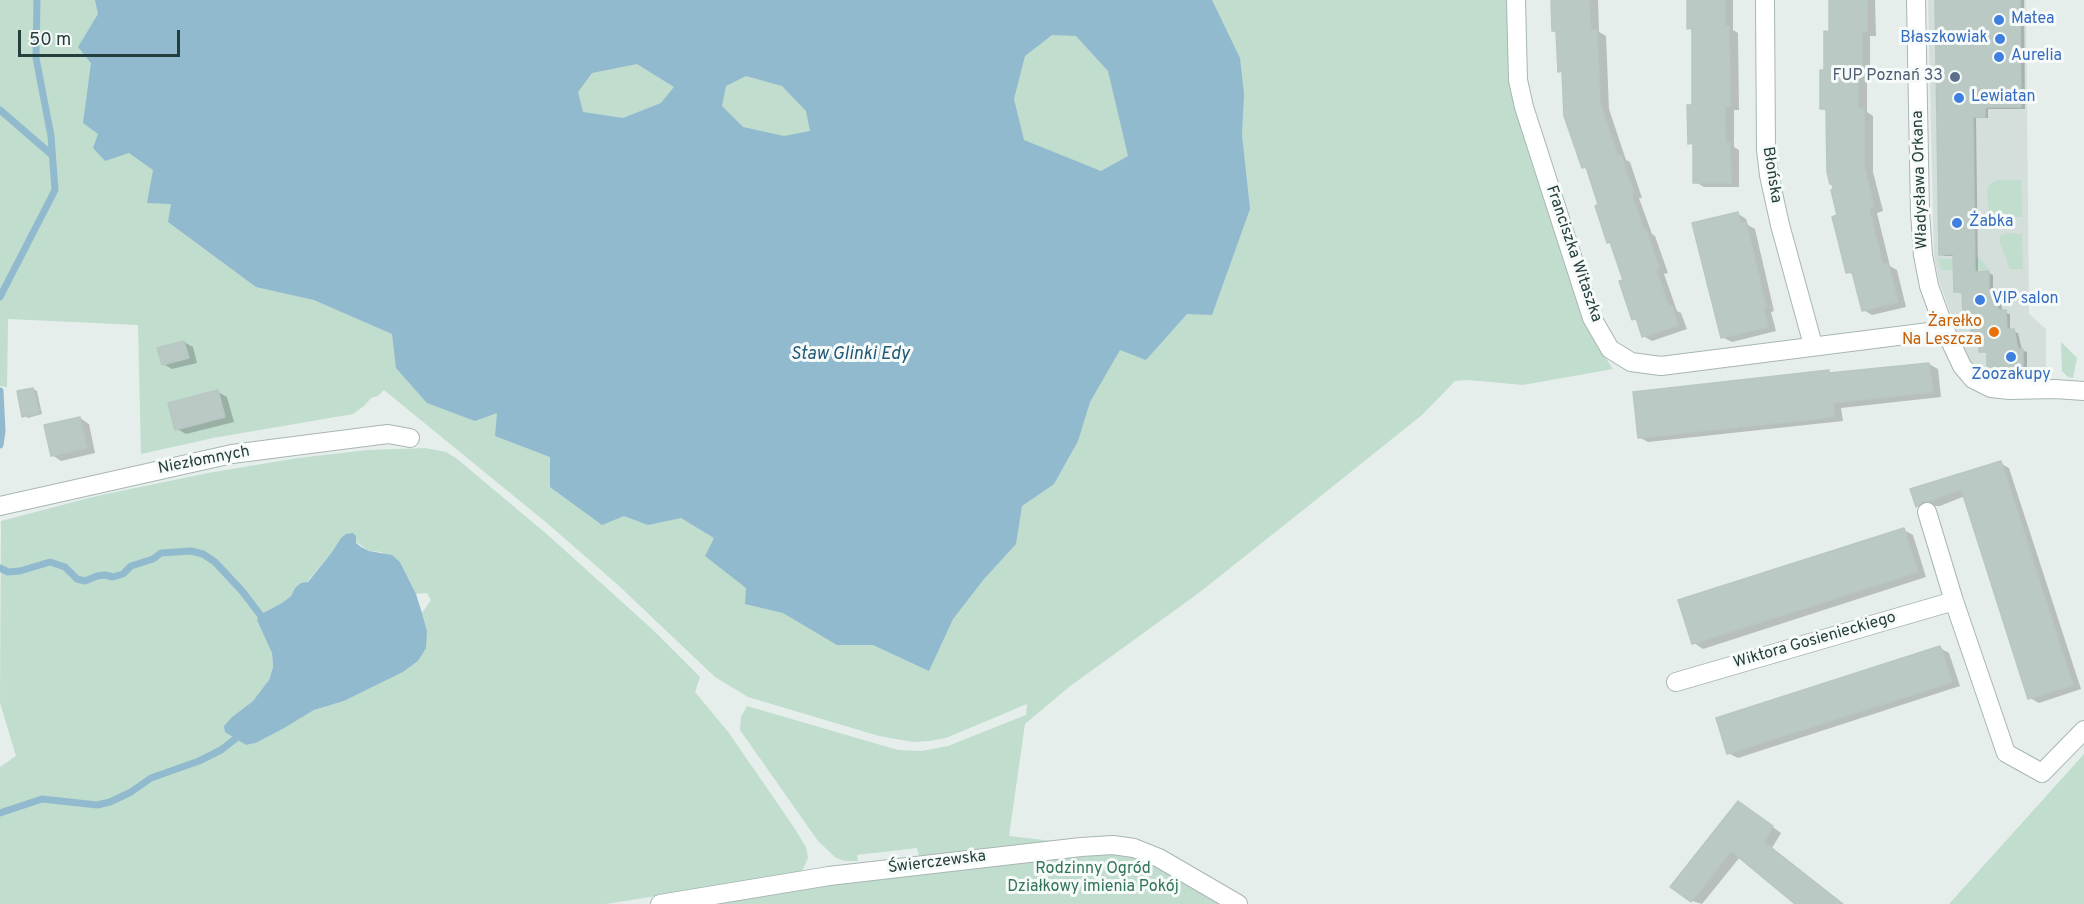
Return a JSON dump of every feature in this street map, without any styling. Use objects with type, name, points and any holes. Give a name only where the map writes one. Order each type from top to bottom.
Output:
[{"type":"street","name":"Franciszka Witaszka","points":[[1516,0],[1517,66],[1521,95],[1593,318],[1610,349],[1631,362],[1661,366],[1945,330]]},
{"type":"street","name":"Błońska","points":[[1765,0],[1766,150],[1769,175],[1780,225],[1813,345]]},
{"type":"street","name":"Władysława Orkana","points":[[1916,0],[1920,212],[1923,255],[1929,286],[1945,330],[1962,366],[1973,379],[1991,388],[2084,391]]},
{"type":"street","name":"Niezłomnych","points":[[0,506],[232,454],[388,434],[410,438]]},
{"type":"street","points":[[1927,513],[2006,753],[2042,773],[2084,730]]},
{"type":"street","name":"Wiktora Gosienieckiego","points":[[1676,682],[1954,600]]},
{"type":"street","name":"Świerczewska","points":[[660,904],[830,876],[1069,848],[1113,845],[1134,848],[1159,858],[1238,904]]},
{"type":"shaded area","points":[[1928,0],[2026,0],[2029,314],[2046,329],[2046,365],[2042,372],[2035,376],[1989,377],[1974,367],[1963,348],[1939,281],[1934,257]]},
{"type":"green space","points":[[0,0],[1509,0],[1510,28],[1591,336],[1613,369],[1523,385],[1455,381],[1422,415],[1312,503],[1200,592],[1069,687],[1025,724],[1009,836],[1061,842],[920,859],[917,848],[857,855],[858,861],[845,861],[836,858],[818,841],[740,730],[741,717],[747,706],[898,750],[922,751],[948,746],[1026,715],[1027,704],[946,738],[913,742],[879,736],[748,697],[715,677],[618,585],[548,524],[384,390],[353,414],[213,438],[141,454],[138,325],[8,319],[7,387],[0,386]]},
{"type":"green space","points":[[1997,180],[2021,180],[2022,217],[1996,217],[1989,213],[1987,190],[1990,184]]},
{"type":"green space","points":[[2022,234],[2023,269],[2010,269],[1999,240],[2001,235]]},
{"type":"green space","points":[[1979,258],[1990,270],[1941,270],[1938,259]]},
{"type":"green space","points":[[2061,342],[2077,358],[2073,378],[2068,377],[2062,371]]},
{"type":"green space","points":[[425,448],[446,452],[456,458],[549,536],[653,630],[700,677],[695,692],[729,733],[806,847],[808,858],[800,873],[606,904],[0,904],[0,767],[16,756],[0,703],[1,521],[97,496],[208,473],[298,458],[368,450]],"holes":[[[341,538],[356,542],[369,551],[381,552],[400,562],[416,594],[427,593],[431,600],[422,613],[427,631],[418,661],[403,672],[344,701],[314,710],[256,743],[246,745],[237,739],[232,717],[263,690],[273,667],[272,653],[259,615],[282,603],[291,596],[295,588],[307,582]]]},
{"type":"green space","points":[[2084,754],[2084,904],[1949,904]]},
{"type":"green space","name":"Rodzinny Ogród Działkowy imienia Pokój","points":[[1125,853],[1147,862],[1220,904],[710,904],[834,884],[1021,862]]},
{"type":"water","name":"Staw Glinki Edy","points":[[95,0],[1212,0],[1240,58],[1244,94],[1242,135],[1250,209],[1212,315],[1187,314],[1146,360],[1120,350],[1090,402],[1078,441],[1054,484],[1022,506],[1016,544],[984,579],[953,619],[929,671],[873,645],[837,645],[783,613],[745,604],[746,588],[705,556],[714,538],[681,518],[648,525],[624,516],[602,525],[550,487],[550,457],[495,436],[497,413],[475,421],[427,403],[396,368],[392,334],[314,300],[256,287],[168,222],[171,204],[147,203],[153,170],[129,153],[105,161],[93,148],[98,134],[83,123],[91,63],[78,47],[98,14]],"holes":[[[1052,35],[1076,36],[1108,71],[1128,156],[1101,171],[1024,140],[1014,99],[1025,56]],[[637,64],[674,87],[661,103],[623,118],[583,112],[578,92],[592,73]],[[746,76],[782,86],[806,111],[810,131],[784,136],[743,127],[722,106],[726,86]]]},
{"type":"water","points":[[353,533],[356,536],[356,543],[361,547],[369,551],[392,555],[400,562],[416,594],[422,613],[427,631],[426,648],[418,661],[403,672],[344,701],[314,710],[256,743],[246,745],[225,732],[224,726],[253,701],[269,680],[273,667],[272,653],[257,620],[259,615],[282,603],[301,583],[308,582],[341,538]]},
{"type":"building","points":[[1551,0],[1589,0],[1591,30],[1597,29],[1600,103],[1618,156],[1621,155],[1634,193],[1631,193],[1659,268],[1656,269],[1678,325],[1642,337],[1636,318],[1632,320],[1619,281],[1623,280],[1610,242],[1607,243],[1586,167],[1582,168],[1564,116],[1562,71],[1558,72],[1556,31],[1552,31]]},
{"type":"building","points":[[1687,0],[1725,0],[1725,26],[1729,26],[1730,106],[1725,106],[1725,124],[1726,143],[1730,143],[1731,183],[1693,183],[1693,143],[1688,144],[1687,105],[1692,105],[1692,28],[1687,29]]},
{"type":"building","points":[[1829,0],[1867,0],[1867,31],[1862,31],[1862,70],[1858,70],[1858,109],[1864,109],[1864,166],[1874,207],[1869,208],[1883,265],[1888,263],[1898,302],[1862,311],[1852,272],[1846,273],[1832,217],[1837,215],[1831,190],[1833,189],[1832,184],[1830,184],[1827,172],[1826,109],[1820,109],[1820,70],[1824,70],[1824,31],[1829,32]]},
{"type":"building","points":[[1935,0],[2020,0],[2021,107],[1985,107],[1985,117],[1973,117],[1975,272],[1989,271],[1989,291],[1998,291],[1998,310],[2006,310],[2007,329],[2014,329],[2018,349],[2023,349],[2023,370],[1987,371],[1987,352],[1979,352],[1979,332],[1971,332],[1970,312],[1963,312],[1962,292],[1954,292],[1953,254],[1939,255]]},
{"type":"building","points":[[1738,212],[1740,223],[1746,222],[1766,307],[1763,307],[1768,327],[1721,338],[1692,223]]},
{"type":"building","points":[[184,341],[189,358],[162,365],[157,348]]},
{"type":"building","points":[[1929,363],[1933,392],[1833,403],[1834,417],[1638,438],[1633,392],[1829,370],[1829,373]]},
{"type":"building","points":[[33,388],[39,413],[22,417],[17,391]]},
{"type":"building","points":[[218,390],[225,417],[175,430],[168,403]]},
{"type":"building","points":[[80,417],[87,448],[51,456],[44,425]]},
{"type":"building","points":[[2001,461],[2073,685],[2028,699],[1961,489],[1930,501],[1923,501],[1916,507],[1910,489]]},
{"type":"building","points":[[1904,528],[1918,572],[1692,644],[1678,600]]},
{"type":"building","points":[[1940,646],[1952,682],[1727,754],[1716,718]]},
{"type":"building","points":[[1738,801],[1773,826],[1764,842],[1843,904],[1795,904],[1731,851],[1691,902],[1670,887]]},
{"type":"waterway","points":[[0,297],[55,190],[51,136],[36,58],[37,0]]},
{"type":"waterway","points":[[0,110],[52,155]]},
{"type":"waterway","points":[[0,391],[2,431],[0,445]]},
{"type":"waterway","points":[[0,568],[8,572],[20,571],[50,562],[65,567],[77,579],[85,581],[97,576],[113,577],[123,574],[131,566],[153,559],[161,553],[191,551],[203,554],[215,562],[242,591],[265,621]]},
{"type":"waterway","points":[[0,813],[42,799],[97,805],[110,802],[131,792],[151,778],[199,761],[221,750],[244,732]]},
{"type":"place","name":"Matea","points":[[1999,20]]},
{"type":"place","name":"Błaszkowiak","points":[[2000,39]]},
{"type":"place","name":"Aurelia","points":[[1999,57]]},
{"type":"place","name":"FUP Poznań 33","points":[[1955,77]]},
{"type":"place","name":"Lewiatan","points":[[1959,98]]},
{"type":"place","name":"Żabka","points":[[1957,223]]},
{"type":"place","name":"VIP salon","points":[[1980,300]]},
{"type":"place","name":"Żarełko Na Leszcza","points":[[1994,332]]},
{"type":"place","name":"Zoozakupy","points":[[2011,357]]}]
